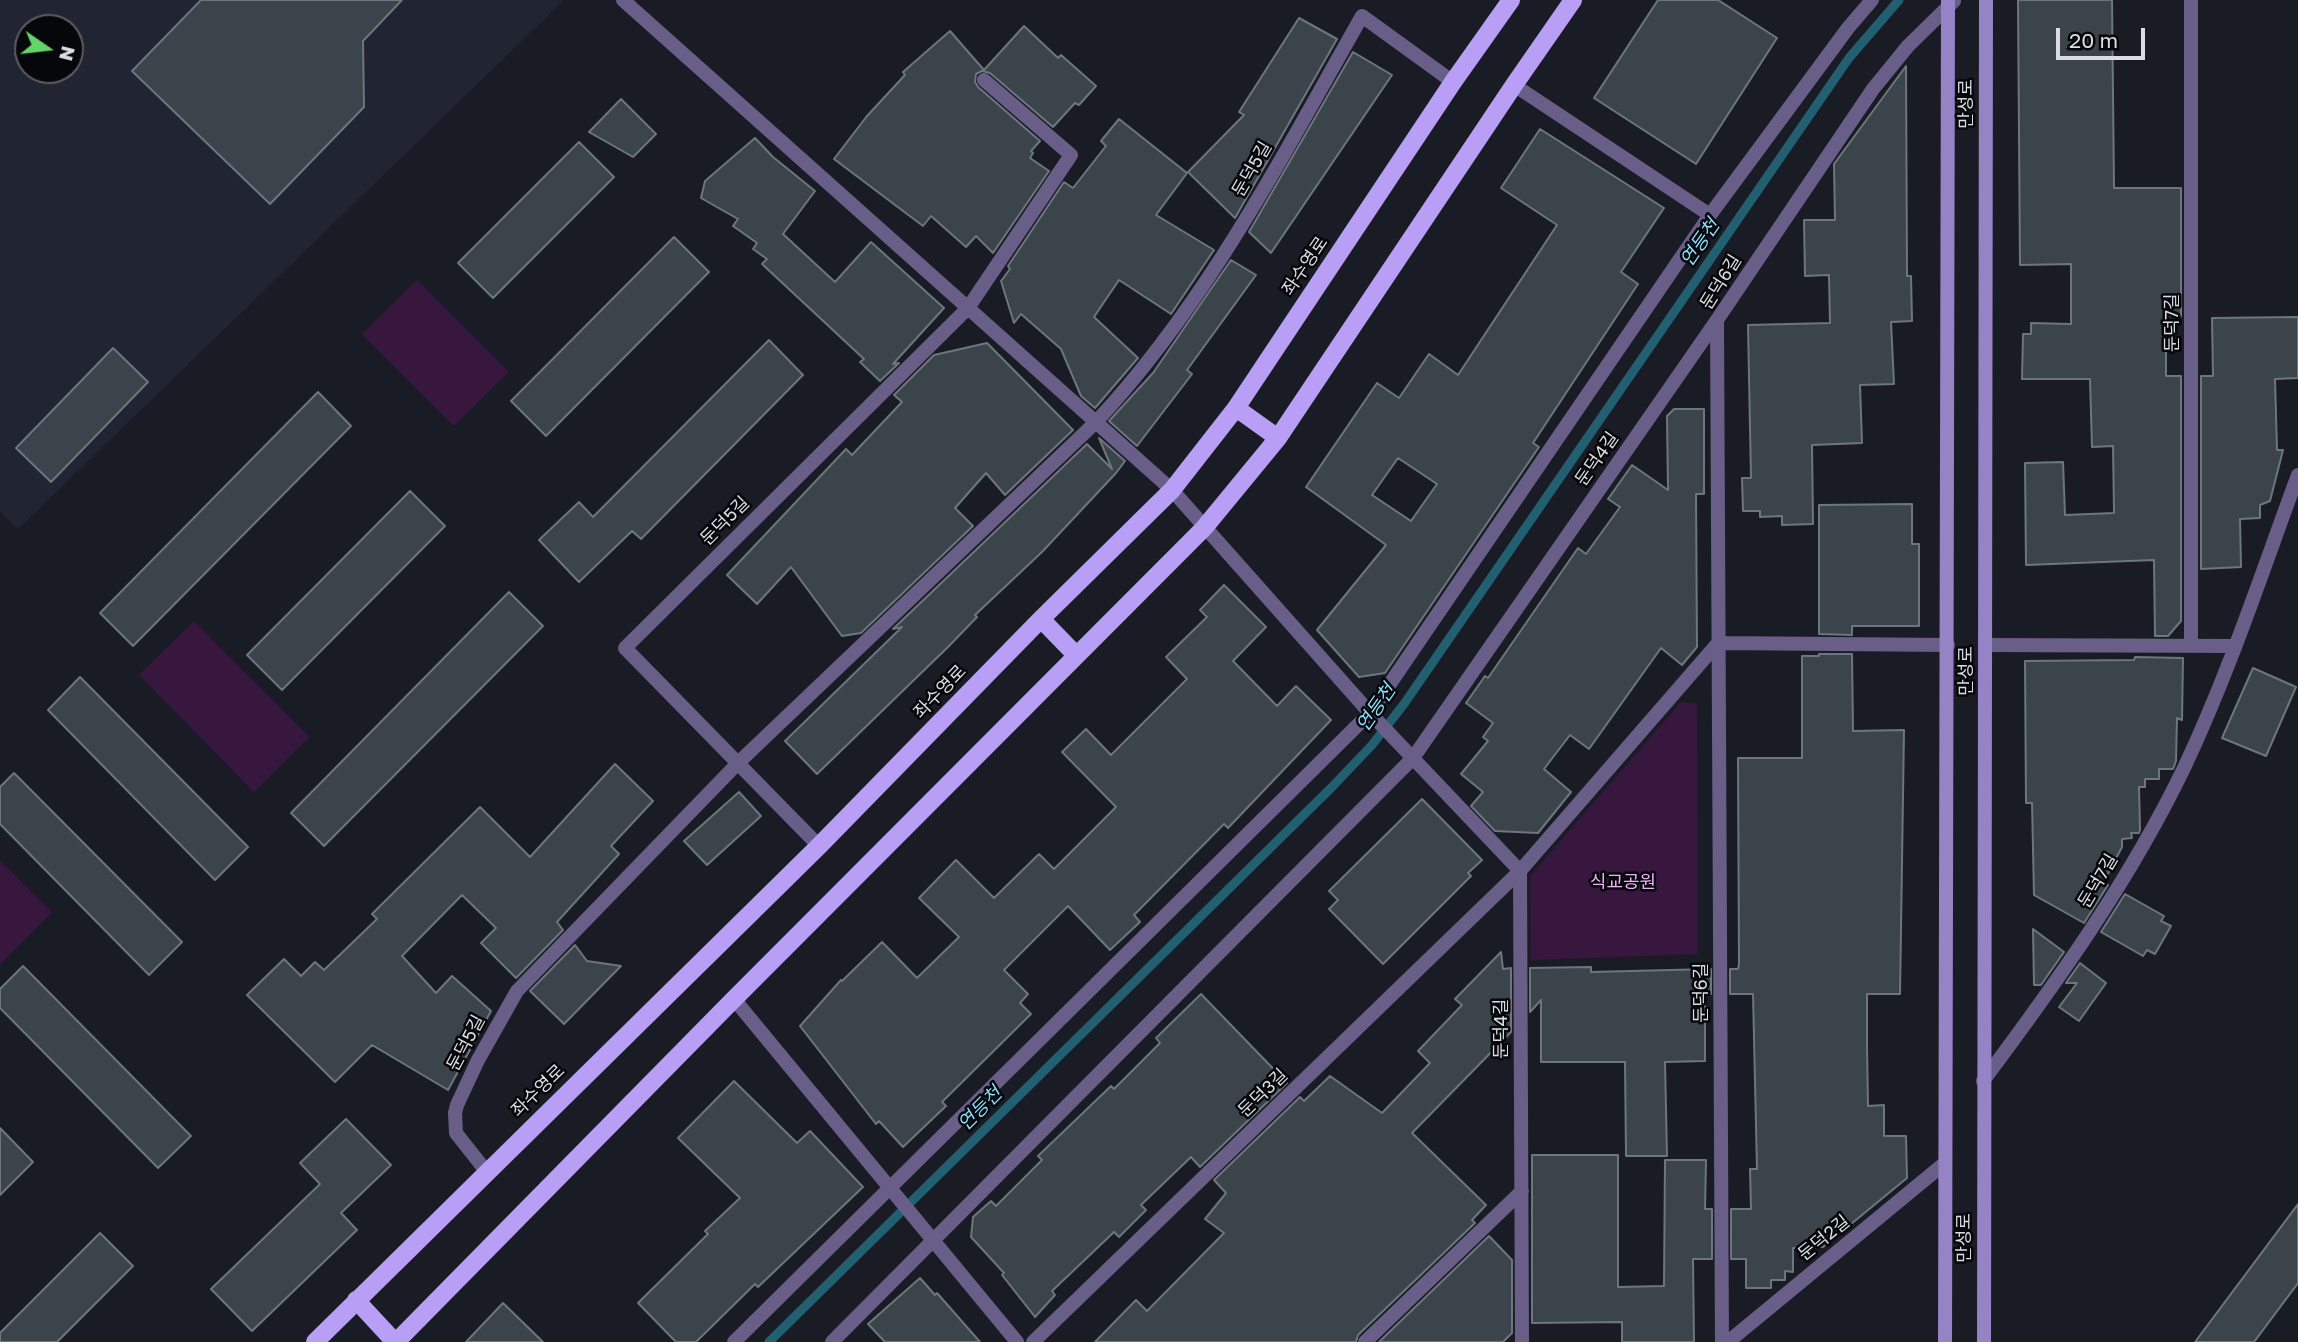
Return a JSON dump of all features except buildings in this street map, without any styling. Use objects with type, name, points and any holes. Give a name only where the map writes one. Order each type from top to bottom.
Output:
[{"type":"main road","name":"좌수영로","points":[[314,1342],[819,845],[1172,490],[1236,408],[1453,82],[1511,0]]},
{"type":"main road","points":[[356,1300],[396,1342],[1204,528],[1278,438],[1573,0]]},
{"type":"main road","points":[[1236,408],[1278,438]]},
{"type":"main road","points":[[1041,619],[1076,655]]},
{"type":"street","points":[[623,0],[1172,490],[1370,713],[1520,872],[1718,643],[1948,645]]},
{"type":"street","points":[[734,1342],[1370,713],[1710,215],[1848,28],[1872,0]]},
{"type":"street","name":"만성로","points":[[1984,1342],[1986,0]]},
{"type":"street","name":"둔덕7길","points":[[2191,0],[2191,645]]},
{"type":"street","name":"만성로","points":[[1945,1342],[1950,2]]},
{"type":"street","name":"둔덕6길","points":[[1725,1342],[1717,320],[1872,89],[1950,2]]},
{"type":"street","name":"둔덕5길","points":[[486,1171],[456,1133],[455,1113],[478,1060],[517,991],[738,763],[1096,422],[1128,388],[1160,348],[1229,249],[1362,16],[1453,82]]},
{"type":"street","name":"둔덕5길","points":[[819,845],[625,648],[968,307],[1071,155],[984,80]]},
{"type":"street","points":[[1514,85],[1710,215]]},
{"type":"street","name":"둔덕4길","points":[[933,1241],[1413,758],[1717,320]]},
{"type":"street","name":"둔덕7길","points":[[1983,1082],[2043,1001],[2099,916],[2144,842],[2184,767],[2235,646],[2298,475]]},
{"type":"street","points":[[1985,645],[2235,646]]},
{"type":"street","name":"둔덕4길","points":[[1520,872],[1522,1342]]},
{"type":"street","name":"둔덕3길","points":[[1033,1342],[1520,872]]},
{"type":"street","points":[[734,999],[1017,1342]]},
{"type":"street","name":"둔덕2길","points":[[1725,1342],[1945,1163]]},
{"type":"street","points":[[1365,1342],[1521,1191]]},
{"type":"street","points":[[832,1342],[933,1241]]},
{"type":"shaded area","points":[[0,0],[564,0],[18,529],[0,511]]},
{"type":"green space","points":[[417,280],[509,372],[454,426],[362,334]]},
{"type":"green space","points":[[194,621],[309,737],[254,792],[139,675]]},
{"type":"green space","name":"식교공원","points":[[1681,702],[1697,704],[1698,954],[1531,960],[1530,876]]},
{"type":"green space","points":[[0,861],[52,912],[0,964]]},
{"type":"waterway","name":"연등천","points":[[769,1342],[1372,745],[1404,704],[1849,58],[1899,0]]}]
